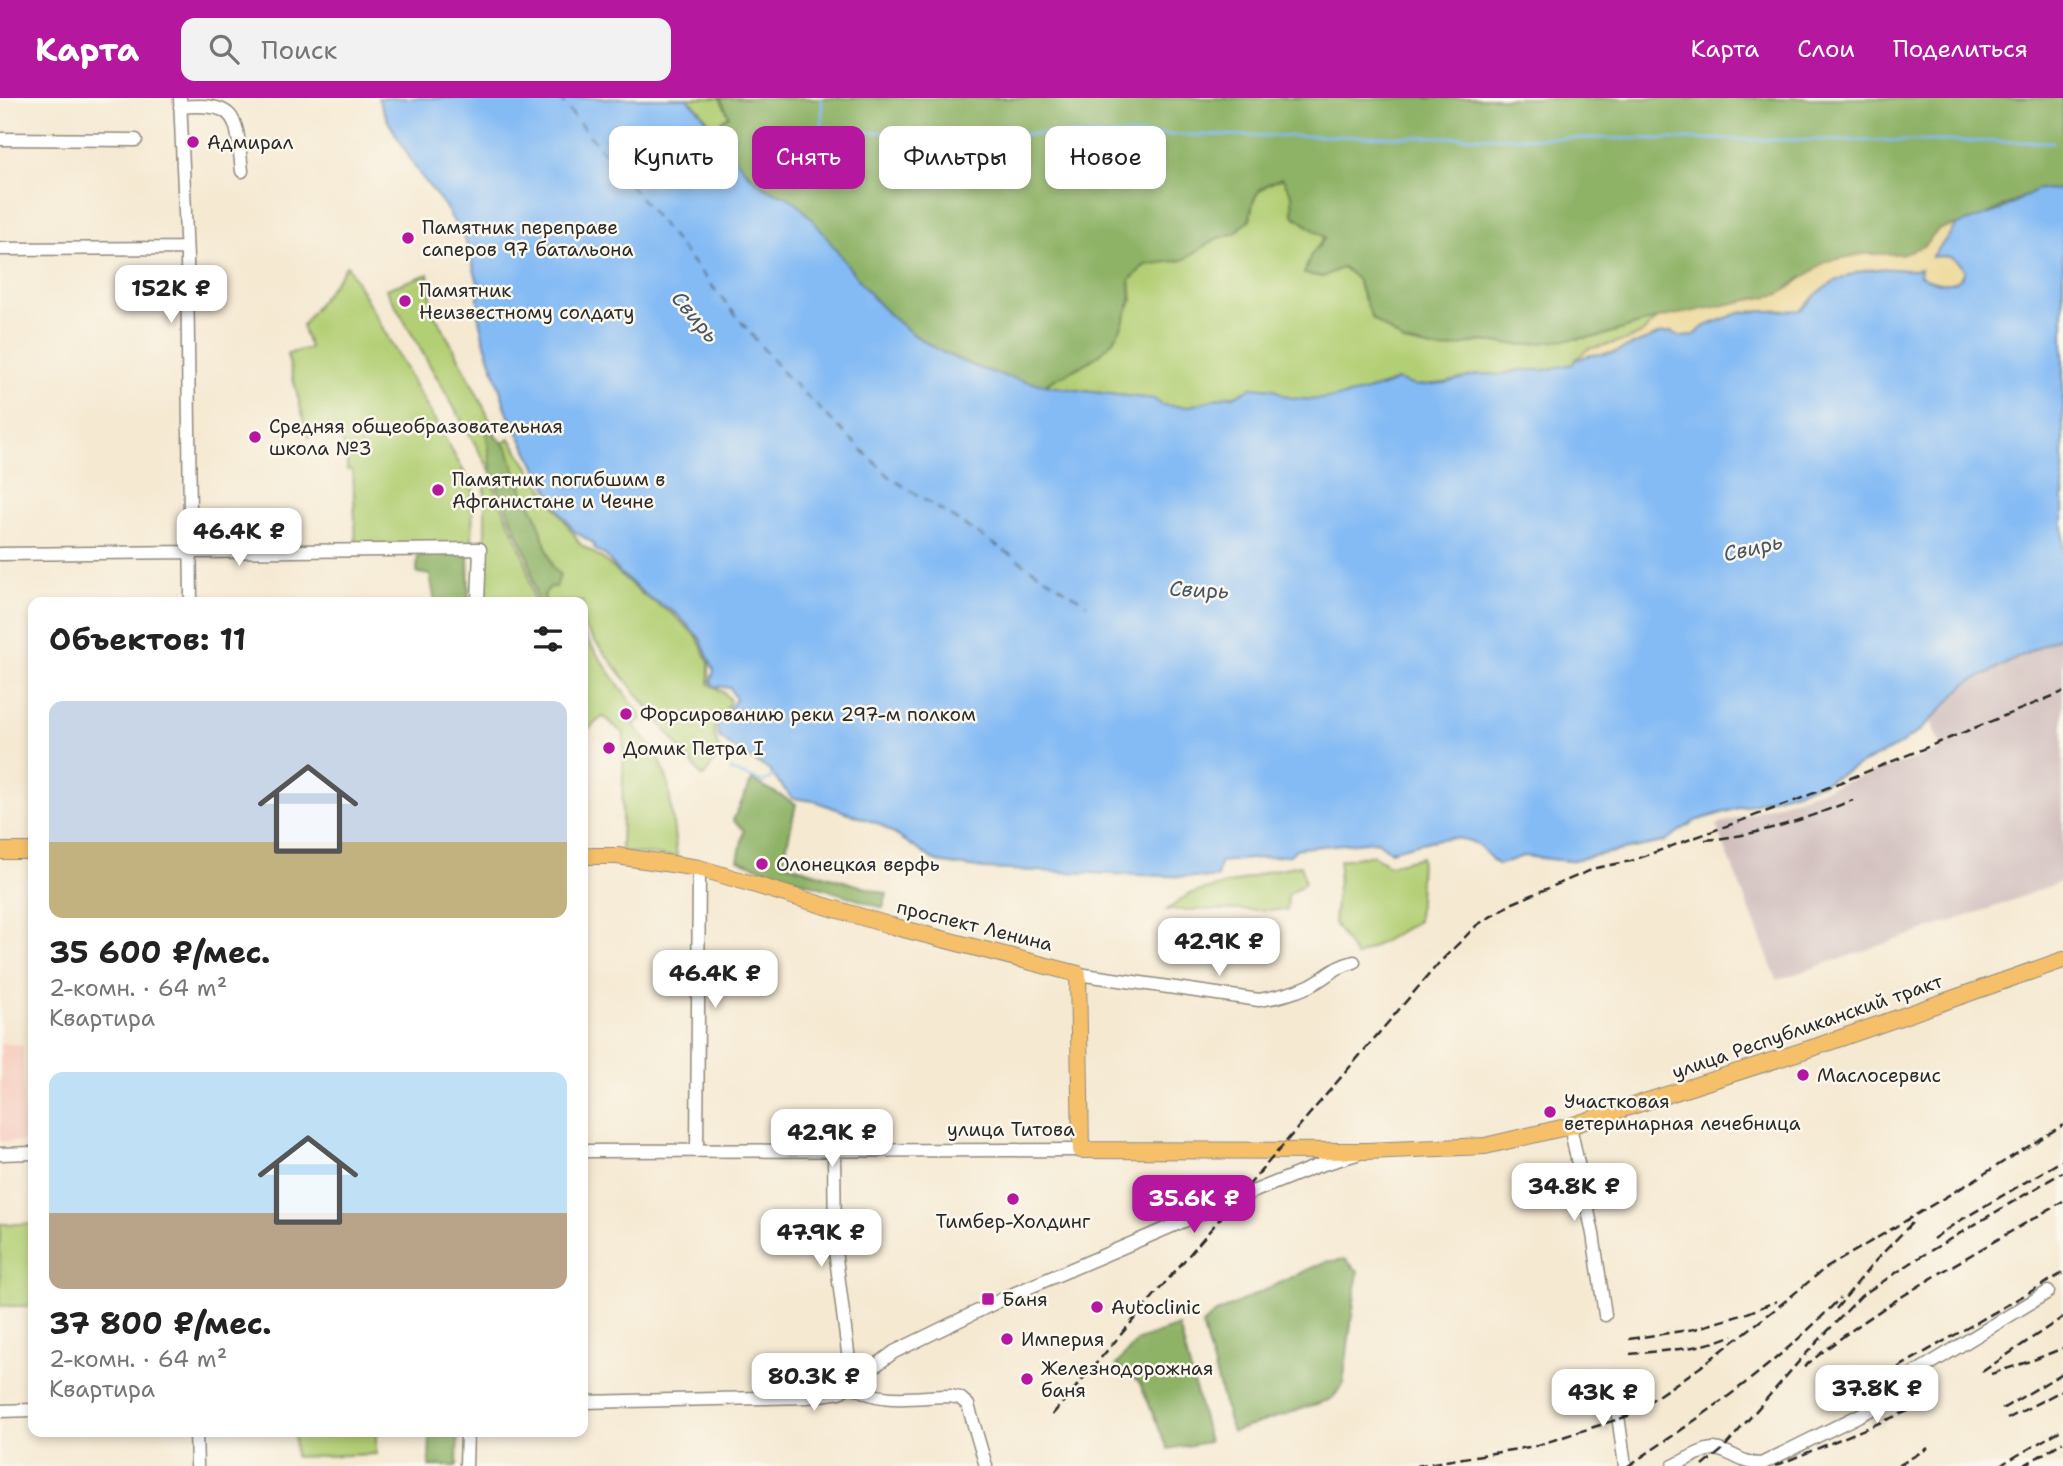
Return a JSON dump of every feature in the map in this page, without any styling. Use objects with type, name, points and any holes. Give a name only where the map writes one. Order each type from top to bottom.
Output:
[{"type":"main road","points":[[0,851],[28,851]]},
{"type":"main road","name":"проспект Ленина","points":[[588,856],[617,856],[699,868],[905,930],[1078,974]]},
{"type":"main road","name":"улица Республиканский тракт","points":[[1398,1150],[1485,1146],[1570,1126],[1818,1046],[2063,960]]},
{"type":"main road","points":[[1078,974],[1081,1150]]},
{"type":"main road","name":"улица Титова","points":[[1081,1150],[1398,1150]]},
{"type":"street","points":[[191,597],[186,248],[180,103],[214,106],[225,110],[233,118],[242,171]]},
{"type":"street","points":[[0,139],[135,140]]},
{"type":"street","points":[[0,249],[186,248]]},
{"type":"street","points":[[0,554],[480,550],[478,597]]},
{"type":"street","points":[[697,1151],[699,868]]},
{"type":"street","name":"проспект Ленина","points":[[1078,974],[1259,1000],[1284,996],[1311,985],[1335,967],[1354,962]]},
{"type":"street","points":[[1570,1126],[1593,1234],[1605,1315]]},
{"type":"street","name":"улица Титова","points":[[588,1151],[1081,1150]]},
{"type":"street","points":[[588,1402],[816,1396],[840,1392],[894,1352],[1012,1295],[1240,1197],[1317,1166],[1367,1151]]},
{"type":"street","points":[[834,1152],[835,1250],[852,1384],[861,1392],[876,1397],[960,1398],[968,1405],[986,1466]]},
{"type":"street","points":[[0,1154],[28,1153]]},
{"type":"street","points":[[1672,1466],[1712,1449],[1748,1464],[1761,1464],[1888,1401],[1910,1376],[2048,1292]]},
{"type":"street","points":[[1614,1387],[1625,1466]]},
{"type":"street","points":[[0,1410],[28,1410]]},
{"type":"street","points":[[196,1437],[197,1466]]},
{"type":"street","points":[[466,1466],[467,1437]]},
{"type":"shaded area","points":[[2063,635],[2063,881],[1777,980],[1716,825],[1941,750],[1931,720],[1966,684]]},
{"type":"shaded area","points":[[0,1043],[23,1045],[24,1142],[0,1141]]},
{"type":"green space","points":[[687,98],[720,98],[729,116],[721,121],[721,126],[711,126]]},
{"type":"green space","points":[[720,98],[2063,98],[2063,190],[2038,190],[1975,220],[1938,230],[1924,246],[1901,255],[1864,254],[1801,278],[1780,294],[1659,318],[1600,336],[1521,345],[1482,341],[1442,350],[1404,342],[1372,318],[1357,279],[1343,267],[1323,277],[1304,274],[1311,255],[1325,238],[1293,215],[1292,195],[1282,178],[1258,192],[1250,219],[1235,233],[1216,239],[1183,260],[1145,265],[1130,280],[1131,297],[1127,311],[1117,336],[1109,346],[1089,361],[1043,386],[974,366],[911,333],[875,300],[806,213],[786,196],[768,189],[865,189],[865,126],[752,126],[752,176],[738,162],[738,126],[721,126],[721,121],[729,116]]},
{"type":"green space","points":[[1283,178],[1292,195],[1293,215],[1325,238],[1311,255],[1323,277],[1343,266],[1357,279],[1364,299],[1442,350],[1482,341],[1521,345],[1600,336],[1659,318],[1641,334],[1628,340],[1588,349],[1574,364],[1500,375],[1480,374],[1445,383],[1415,386],[1397,380],[1375,389],[1333,398],[1296,399],[1253,387],[1235,396],[1186,407],[1161,406],[1153,399],[1043,386],[1067,372],[1132,301],[1130,280],[1145,265],[1183,260],[1216,239],[1235,233],[1250,219],[1258,192]]},
{"type":"green space","points":[[347,265],[473,488],[472,544],[356,545],[353,473],[352,470],[347,470],[347,456],[338,430],[308,437],[287,354],[310,348],[302,326]]},
{"type":"green space","points":[[428,274],[433,312],[487,414],[502,456],[494,477],[386,289]]},
{"type":"green space","points":[[490,421],[496,436],[508,448],[518,480],[536,515],[553,568],[560,575],[556,587],[550,587],[545,597],[536,597],[528,557],[493,478],[485,424]]},
{"type":"green space","points":[[510,439],[580,544],[603,559],[644,596],[674,615],[697,637],[709,663],[709,684],[727,695],[729,700],[714,729],[720,754],[703,777],[588,632],[588,597],[542,597],[501,444]]},
{"type":"green space","points":[[492,483],[525,558],[533,597],[485,597],[485,486]]},
{"type":"green space","points":[[418,553],[468,555],[469,597],[434,597],[430,575],[417,573]]},
{"type":"green space","points":[[588,641],[642,718],[634,725],[658,755],[668,782],[677,857],[621,852],[624,734],[603,716],[588,730]]},
{"type":"green space","points":[[752,780],[796,804],[783,863],[887,894],[883,908],[738,860],[744,830],[733,820]]},
{"type":"green space","points":[[1373,855],[1389,865],[1421,857],[1418,921],[1356,957],[1334,923],[1340,860]]},
{"type":"green space","points":[[1301,865],[1305,883],[1288,895],[1287,910],[1167,910],[1189,894],[1268,871]]},
{"type":"green space","points":[[0,1224],[28,1224],[28,1306],[0,1306]]},
{"type":"green space","points":[[1345,1259],[1358,1271],[1343,1384],[1332,1399],[1232,1432],[1202,1325],[1214,1314],[1324,1262]]},
{"type":"green space","points":[[1179,1326],[1209,1442],[1168,1449],[1140,1383],[1116,1365],[1138,1340]]},
{"type":"green space","points":[[294,1437],[376,1437],[376,1454],[295,1457]]},
{"type":"green space","points":[[430,1437],[458,1437],[457,1466],[429,1466]]},
{"type":"sand","points":[[1957,225],[1933,256],[1952,257],[1965,270],[1962,276],[1951,283],[1938,283],[1925,278],[1919,275],[1921,269],[1869,270],[1829,286],[1800,311],[1742,312],[1703,327],[1694,336],[1681,337],[1672,332],[1660,334],[1613,353],[1575,360],[1588,349],[1628,340],[1641,334],[1659,318],[1780,294],[1827,261],[1864,254],[1901,254],[1924,246],[1938,230]]},
{"type":"water","name":"Свирь","points":[[378,98],[687,98],[712,126],[609,126],[609,189],[738,189],[738,161],[752,177],[752,189],[768,189],[795,202],[817,225],[876,301],[905,328],[936,349],[970,365],[1004,376],[1078,390],[1154,399],[1161,405],[1186,407],[1235,396],[1253,387],[1274,389],[1299,399],[1334,398],[1370,390],[1397,380],[1415,386],[1445,383],[1480,374],[1500,375],[1520,370],[1544,370],[1573,364],[1575,360],[1591,355],[1613,353],[1660,334],[1672,332],[1681,337],[1694,336],[1703,327],[1742,312],[1800,310],[1829,285],[1852,274],[1869,270],[1921,269],[1920,275],[1925,278],[1938,283],[1951,283],[1962,276],[1965,270],[1962,265],[1951,258],[1932,257],[1957,225],[2001,210],[2038,189],[2063,190],[2063,635],[1966,684],[1922,729],[1896,747],[1823,783],[1695,821],[1663,842],[1568,861],[1523,856],[1498,865],[1480,847],[1468,840],[1446,838],[1390,851],[1377,841],[1301,848],[1290,855],[1220,862],[1217,878],[985,869],[937,862],[879,824],[814,801],[792,798],[767,768],[743,755],[719,737],[717,726],[736,699],[730,688],[714,686],[711,681],[714,670],[700,638],[677,614],[647,596],[619,572],[606,556],[595,549],[593,543],[575,532],[560,512],[508,414],[483,337],[478,314],[478,283],[467,244],[444,205],[418,172],[388,121]]},
{"type":"waterway","points":[[822,98],[822,132],[2053,142]]},
{"type":"waterway","points":[[730,770],[763,782],[774,776]]},
{"type":"ferry route","points":[[559,98],[783,373],[891,478],[1087,604]]},
{"type":"railway","points":[[1052,1415],[1438,964],[1477,925],[1513,903],[1596,868],[1631,861],[1792,802],[2063,692]]},
{"type":"railway","points":[[1705,840],[1780,826],[1853,800]]},
{"type":"railway","points":[[1958,1190],[2063,1125]]},
{"type":"railway","points":[[1933,1239],[2063,1160]]},
{"type":"railway","points":[[1703,1466],[1721,1451],[1802,1358],[1861,1296],[1920,1257],[2063,1172]]},
{"type":"railway","points":[[1416,1466],[1535,1446],[1628,1416],[1699,1368],[1823,1270],[1964,1186]]},
{"type":"railway","points":[[1804,1367],[1897,1299],[2063,1201]]},
{"type":"railway","points":[[1836,1309],[1876,1260],[1912,1223]]},
{"type":"railway","points":[[1885,1375],[2063,1273]]},
{"type":"railway","points":[[1628,1466],[1712,1408],[1765,1367],[1840,1298]]},
{"type":"railway","points":[[1629,1339],[1695,1329],[1777,1301]]},
{"type":"railway","points":[[1982,1372],[2063,1317]]},
{"type":"railway","points":[[1630,1354],[1696,1347],[1733,1335]]},
{"type":"railway","points":[[1991,1374],[2063,1348]]},
{"type":"railway","points":[[2002,1409],[2063,1373]]},
{"type":"railway","points":[[2007,1419],[2063,1390]]},
{"type":"railway","points":[[1775,1466],[1908,1411]]},
{"type":"railway","points":[[1999,1466],[2063,1429]]},
{"type":"railway","points":[[2023,1466],[2063,1442]]},
{"type":"railway","points":[[1898,1466],[1928,1448]]},
{"type":"place","name":"Адмирал","points":[[193,142]]},
{"type":"place","name":"Памятник переправе саперов 97 батальона","points":[[408,238]]},
{"type":"place","name":"Памятник Неизвестному солдату","points":[[405,301]]},
{"type":"place","name":"Средняя общеобразовательная школа №3","points":[[255,437]]},
{"type":"place","name":"Памятник погибшим в Афганистане и Чечне","points":[[438,490]]},
{"type":"place","name":"Форсированию реки 297-м полком","points":[[626,714]]},
{"type":"place","name":"Домик Петра I","points":[[609,748]]},
{"type":"place","name":"Олонецкая верфь","points":[[762,864]]},
{"type":"place","name":"Маслосервис","points":[[1803,1075]]},
{"type":"place","name":"Участковая ветеринарная лечебница","points":[[1550,1112]]},
{"type":"place","name":"Тимбер-Холдинг","points":[[1013,1199]]},
{"type":"place","name":"Баня","points":[[988,1299]]},
{"type":"place","name":"Autoclinic","points":[[1097,1307]]},
{"type":"place","name":"Империя","points":[[1007,1339]]},
{"type":"place","name":"Железнодорожная баня","points":[[1027,1379]]}]
